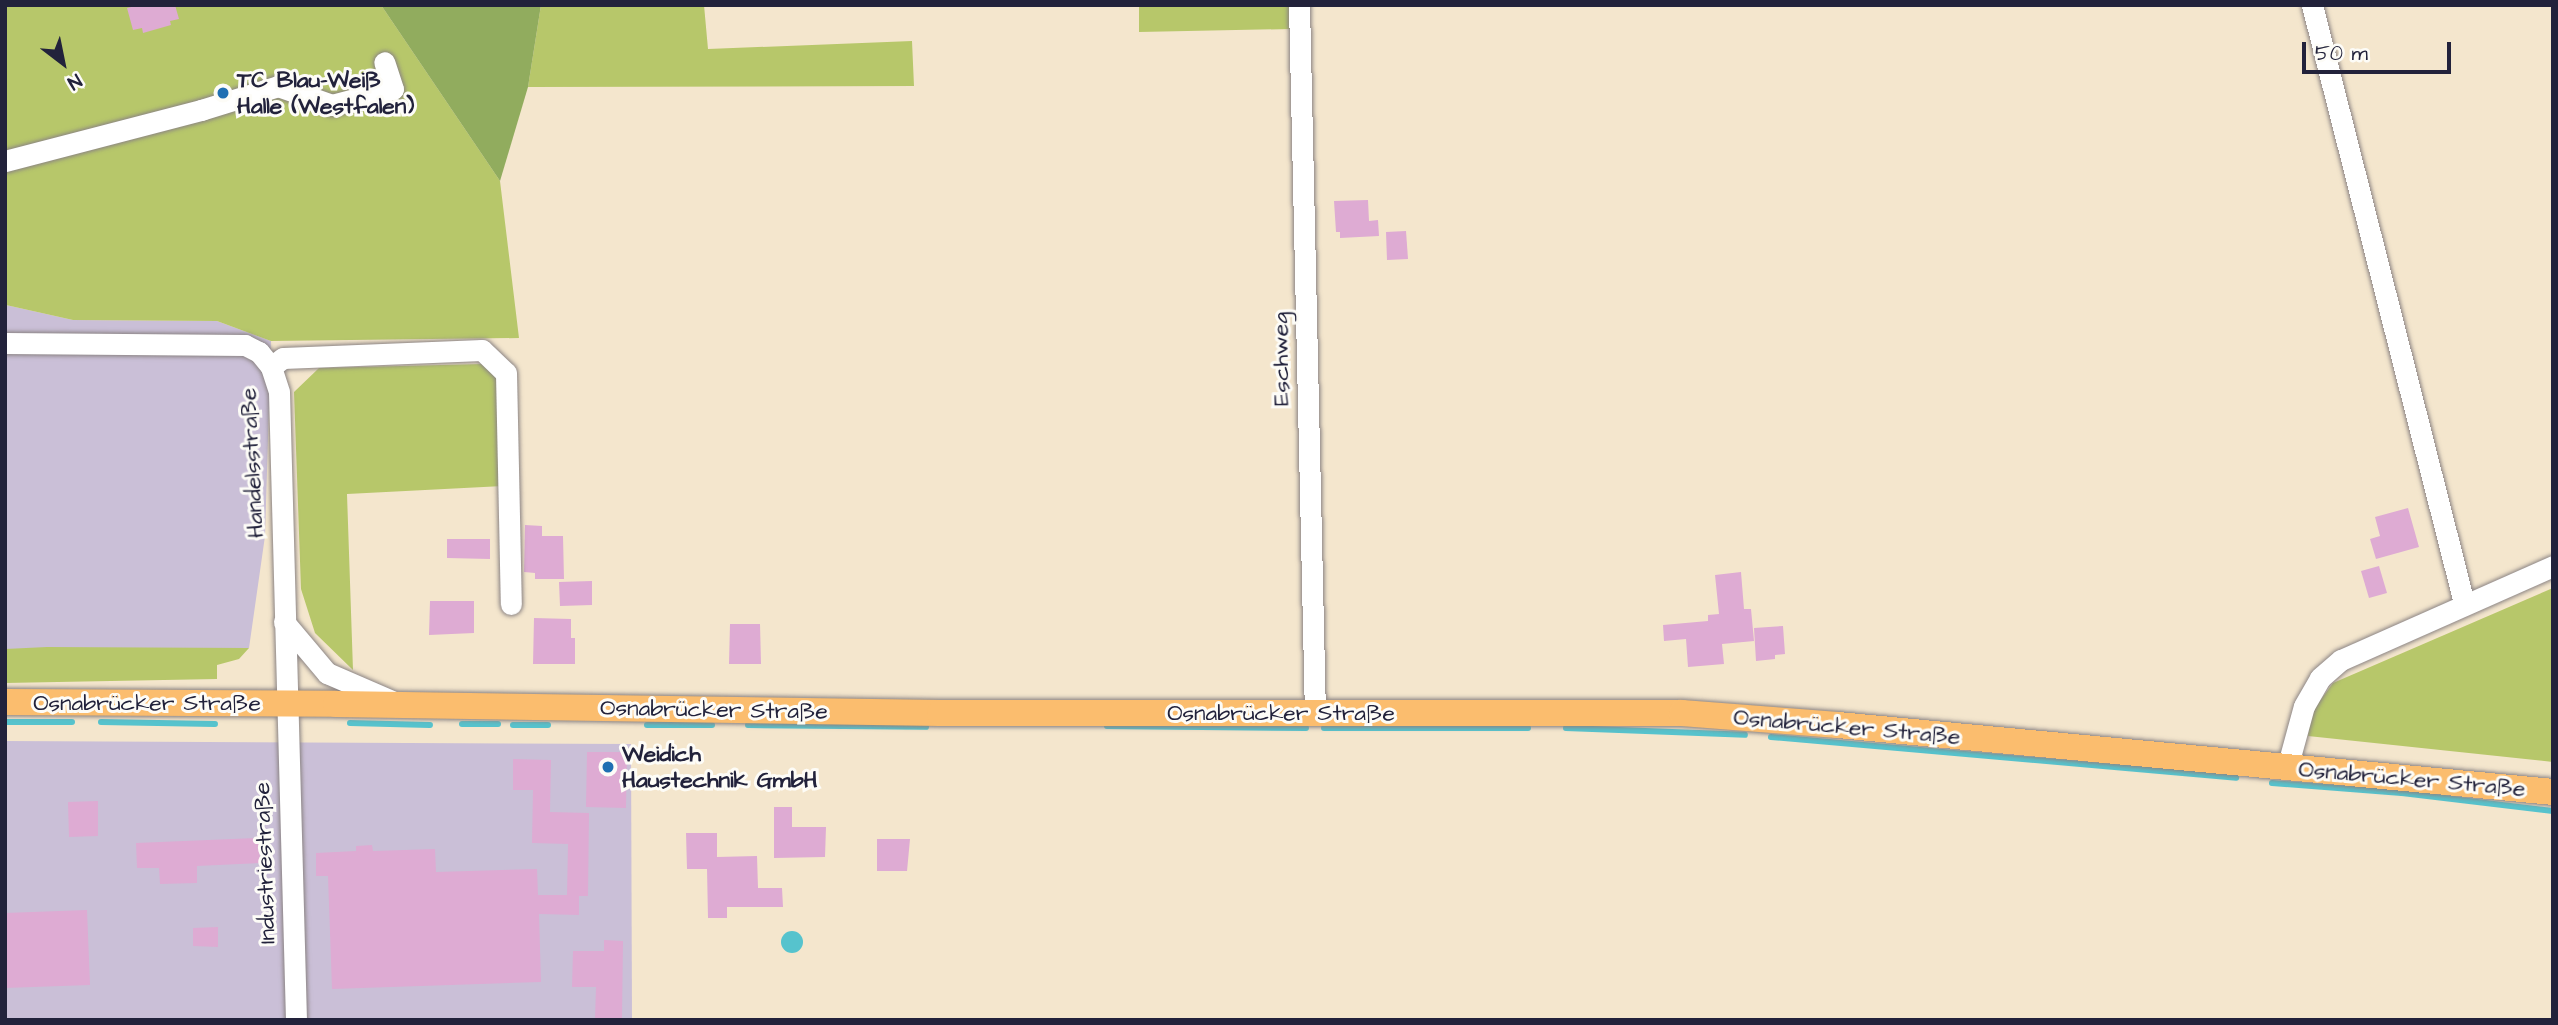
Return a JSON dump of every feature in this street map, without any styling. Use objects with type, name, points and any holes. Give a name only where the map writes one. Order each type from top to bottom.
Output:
[{"type":"main road","name":"Osnabrücker Straße","points":[[5,702],[940,713],[1682,713],[2553,792]]},
{"type":"street","name":"Eschweg","points":[[1299,5],[1315,713]]},
{"type":"street","points":[[2312,5],[2464,603]]},
{"type":"street","points":[[5,161],[189,114],[278,86],[332,105],[393,89],[384,62]]},
{"type":"street","name":"Handelsstraße","points":[[5,343],[245,345],[259,352],[271,367],[279,392],[287,704]]},
{"type":"street","points":[[271,367],[283,358],[482,349],[506,373],[511,604]]},
{"type":"street","points":[[2287,768],[2304,706],[2320,678],[2341,660],[2464,603],[2553,566]]},
{"type":"street","points":[[284,622],[308,654],[327,673],[402,705]]},
{"type":"street","name":"Industriestraße","points":[[287,704],[296,1020]]},
{"type":"shaded area","points":[[5,300],[6,305],[73,320],[217,321],[271,341],[265,536],[249,648],[5,649]]},
{"type":"shaded area","points":[[5,741],[631,744],[632,1020],[5,1020]]},
{"type":"green space","name":"TC Blau-Weiß Halle (Westfalen)","points":[[5,5],[381,5],[500,181],[519,338],[271,341],[217,321],[73,320],[6,305]]},
{"type":"green space","points":[[381,5],[541,5],[528,87],[500,181]]},
{"type":"green space","points":[[541,5],[704,5],[708,49],[912,41],[914,86],[528,87]]},
{"type":"green space","points":[[1139,5],[1290,5],[1290,29],[1139,32]]},
{"type":"green space","points":[[482,364],[502,383],[503,486],[347,494],[353,670],[315,633],[301,589],[294,392],[319,368]]},
{"type":"green space","points":[[2553,588],[2553,762],[2308,736],[2311,713],[2333,683]]},
{"type":"green space","points":[[249,648],[239,659],[217,665],[217,679],[5,683],[5,649]]},
{"type":"water","points":[[792,931],[800,934],[803,942],[800,950],[792,953],[784,950],[781,942],[784,934]]},
{"type":"building","points":[[140,5],[175,5],[179,19],[170,21],[171,25],[143,33],[142,28],[133,30],[127,8]]},
{"type":"building","points":[[1368,200],[1369,221],[1378,220],[1379,236],[1340,238],[1340,232],[1336,232],[1334,201]]},
{"type":"building","points":[[1406,231],[1408,259],[1387,260],[1386,232]]},
{"type":"building","points":[[2408,508],[2419,547],[2376,559],[2370,539],[2380,536],[2375,517]]},
{"type":"building","points":[[525,525],[542,526],[542,536],[563,536],[564,579],[535,579],[535,573],[524,572]]},
{"type":"building","points":[[447,539],[490,539],[490,559],[447,558]]},
{"type":"building","points":[[2379,566],[2387,593],[2369,598],[2361,571]]},
{"type":"building","points":[[1741,572],[1744,609],[1751,609],[1754,641],[1722,644],[1724,664],[1688,667],[1686,639],[1664,641],[1663,625],[1708,621],[1708,615],[1719,614],[1715,575]]},
{"type":"building","points":[[592,581],[592,605],[560,606],[559,582]]},
{"type":"building","points":[[430,601],[474,601],[474,633],[429,635]]},
{"type":"building","points":[[534,618],[571,619],[571,638],[575,638],[575,664],[533,664]]},
{"type":"building","points":[[730,624],[760,624],[761,664],[729,664]]},
{"type":"building","points":[[1783,626],[1785,654],[1775,655],[1775,659],[1756,661],[1754,628]]},
{"type":"building","points":[[587,752],[627,752],[626,808],[586,807]]},
{"type":"building","points":[[513,759],[551,760],[550,812],[589,813],[588,896],[579,896],[579,915],[539,914],[541,982],[332,989],[328,876],[316,876],[316,853],[356,851],[356,846],[372,845],[373,851],[435,849],[436,872],[537,869],[538,895],[567,895],[568,844],[532,843],[533,790],[513,790]]},
{"type":"building","points":[[98,801],[98,836],[69,837],[68,802]]},
{"type":"building","points":[[774,807],[792,807],[792,827],[826,827],[825,857],[774,858]]},
{"type":"building","points":[[686,833],[717,833],[717,857],[757,856],[758,888],[782,888],[783,907],[727,907],[727,918],[708,918],[707,869],[687,869]]},
{"type":"building","points":[[259,838],[260,863],[197,866],[197,883],[160,884],[159,868],[137,868],[136,843]]},
{"type":"building","points":[[877,839],[910,839],[907,871],[877,871]]},
{"type":"building","points":[[87,910],[90,985],[5,988],[5,913]]},
{"type":"building","points":[[218,927],[218,947],[193,946],[193,928]]},
{"type":"building","points":[[604,940],[623,941],[622,1020],[595,1020],[596,987],[572,987],[573,951],[604,951]]},
{"type":"waterway","points":[[5,722],[72,722]]},
{"type":"waterway","points":[[101,722],[215,724]]},
{"type":"waterway","points":[[350,723],[430,725]]},
{"type":"waterway","points":[[462,724],[498,724]]},
{"type":"waterway","points":[[513,725],[548,725]]},
{"type":"waterway","points":[[647,725],[712,725]]},
{"type":"waterway","points":[[748,725],[926,727]]},
{"type":"waterway","points":[[1107,726],[1306,728]]},
{"type":"waterway","points":[[1324,728],[1528,728]]},
{"type":"waterway","points":[[1566,728],[1745,735]]},
{"type":"waterway","points":[[1771,737],[2236,778]]},
{"type":"waterway","points":[[2272,783],[2402,793],[2553,811]]},
{"type":"place","name":"TC Blau-Weiß Halle (Westfalen)","points":[[223,93]]},
{"type":"place","name":"Weidich Haustechnik GmbH","points":[[608,767]]}]
